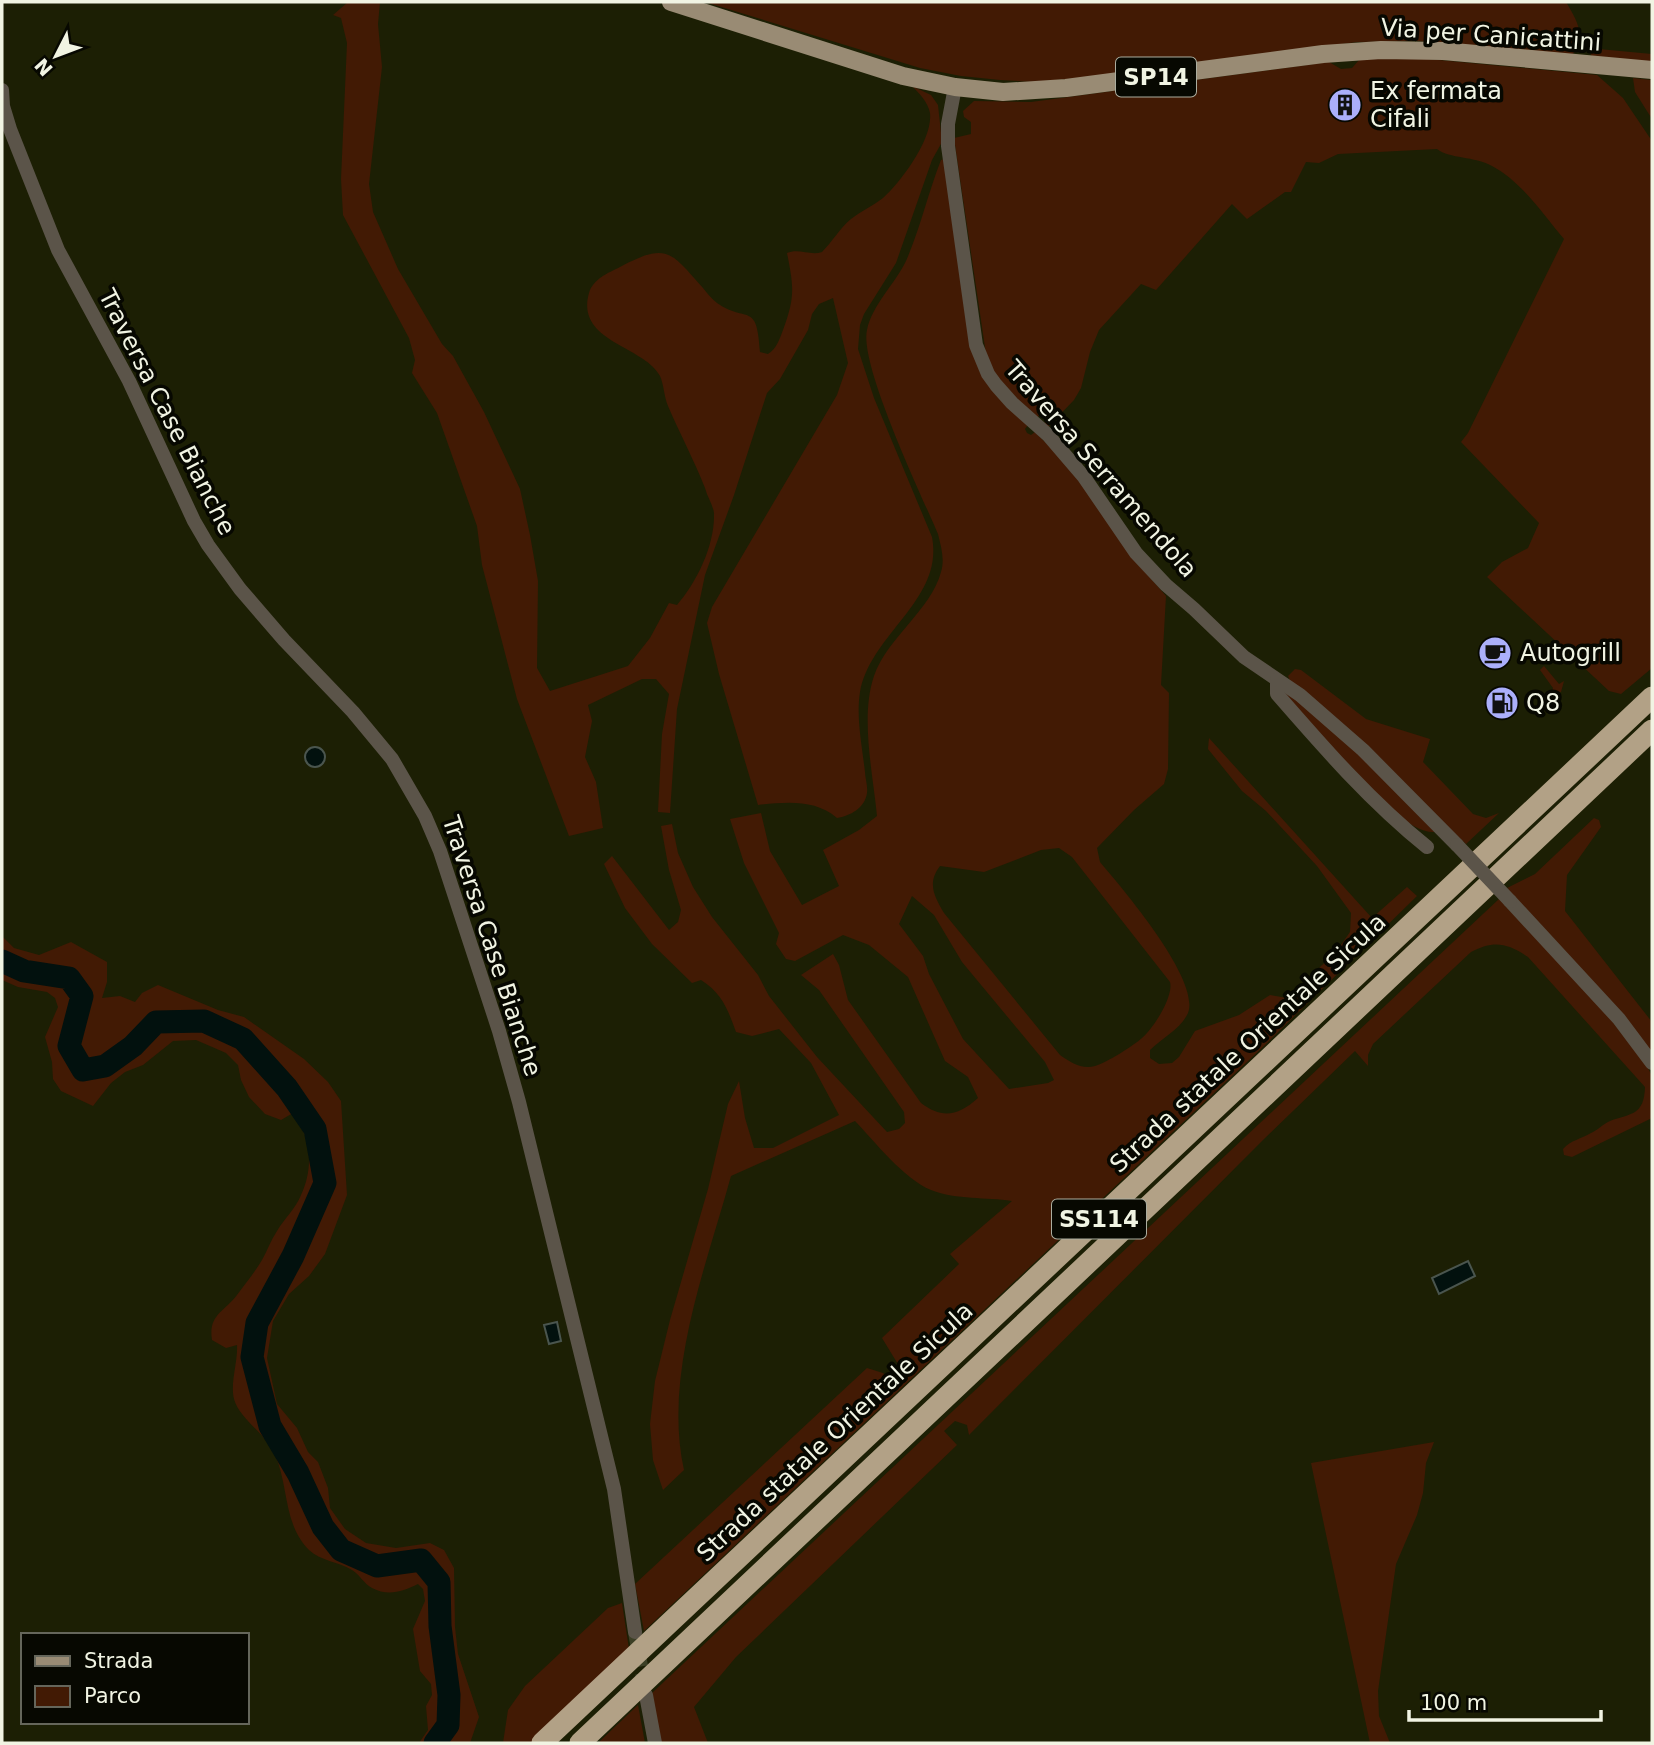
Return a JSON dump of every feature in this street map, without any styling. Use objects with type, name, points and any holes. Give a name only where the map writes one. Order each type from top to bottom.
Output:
[{"type":"highway","name":"Strada statale Orientale Sicula","points":[[544,1742],[1652,697]]},
{"type":"highway","name":"Strada statale Orientale Sicula","points":[[580,1743],[1652,730]]},
{"type":"main road","name":"Via per Canicattini","points":[[670,2],[903,76],[955,87],[1003,92],[1066,88],[1323,54],[1381,50],[1443,51],[1652,70]]},
{"type":"street","name":"Traversa Serramendola","points":[[955,87],[948,124],[948,146],[976,345],[988,374],[1012,404],[1048,435],[1084,477],[1136,553],[1166,585],[1244,657],[1300,695],[1363,750],[1457,845],[1619,1019],[1652,1063]]},
{"type":"street","name":"Traversa Case Bianche","points":[[2,90],[3,106],[10,129],[58,250],[129,381],[194,521],[240,589],[284,640],[353,712],[392,759],[425,816],[440,851],[499,1031],[519,1102],[614,1489],[635,1632]]},
{"type":"street","points":[[1277,680],[1277,694],[1316,740],[1402,827],[1427,847]]},
{"type":"street","points":[[646,1695],[655,1743]]},
{"type":"green space","points":[[348,2],[380,2],[378,24],[382,67],[369,184],[373,212],[398,269],[442,344],[453,356],[484,412],[520,489],[538,581],[537,668],[550,691],[628,666],[650,638],[669,603],[677,605],[691,585],[708,550],[714,525],[712,507],[668,406],[660,376],[641,357],[601,333],[592,322],[587,309],[591,288],[601,277],[636,259],[658,253],[667,254],[683,266],[717,303],[753,319],[759,336],[760,352],[768,354],[779,340],[791,300],[792,284],[787,253],[822,252],[847,223],[883,198],[907,171],[921,147],[930,123],[927,105],[912,86],[931,95],[938,105],[942,142],[932,160],[896,263],[860,325],[858,349],[874,398],[932,537],[933,559],[927,580],[878,652],[867,671],[860,692],[859,721],[867,790],[863,803],[852,813],[837,818],[819,808],[800,803],[758,805],[719,674],[707,623],[712,607],[837,395],[848,363],[833,298],[819,304],[812,314],[808,330],[780,379],[767,393],[705,575],[677,709],[670,813],[658,812],[662,734],[669,694],[656,679],[642,679],[588,705],[592,721],[585,757],[596,782],[603,828],[569,836],[517,699],[482,565],[477,526],[437,413],[412,373],[415,360],[409,338],[343,215],[341,179],[347,43],[341,18],[333,15]]},
{"type":"green space","points":[[705,2],[1566,2],[1579,28],[1580,42],[1572,55],[1417,41],[1357,42],[1102,76],[1033,82],[961,76],[920,68]]},
{"type":"green space","points":[[1588,48],[1652,54],[1652,63],[1592,57]]},
{"type":"green space","points":[[1360,59],[1428,59],[1597,75],[1623,98],[1652,141],[1652,668],[1621,694],[1609,691],[1487,577],[1502,562],[1528,548],[1539,523],[1461,442],[1468,433],[1564,239],[1522,190],[1492,166],[1437,149],[1338,154],[1319,163],[1306,162],[1291,192],[1285,192],[1247,219],[1232,204],[1156,290],[1141,284],[1099,330],[1081,388],[1074,400],[1047,428],[1044,425],[1047,418],[1042,414],[1036,418],[992,370],[986,354],[954,138],[971,134],[971,122],[964,117],[963,111],[974,101],[1031,102],[1329,62],[1341,69],[1352,68]]},
{"type":"green space","points":[[1633,78],[1652,80],[1652,119],[1635,92]]},
{"type":"green space","points":[[945,159],[973,352],[1028,425],[1025,429],[1027,433],[1031,435],[1035,432],[1069,466],[1132,557],[1166,596],[1161,685],[1169,693],[1168,769],[1164,784],[1097,848],[1100,862],[1141,913],[1172,958],[1189,998],[1185,1019],[1150,1050],[1150,1058],[1159,1064],[1172,1063],[1179,1057],[1195,1031],[1239,1015],[1270,995],[1287,998],[1336,952],[1350,932],[1351,913],[1317,866],[1266,811],[1242,791],[1208,749],[1209,738],[1372,918],[1407,887],[1417,896],[1264,1046],[644,1631],[635,1584],[867,1368],[883,1373],[895,1384],[904,1374],[882,1338],[959,1264],[950,1254],[1012,1201],[961,1197],[921,1185],[900,1169],[855,1121],[731,1176],[690,1322],[683,1359],[679,1434],[684,1470],[663,1490],[653,1460],[650,1424],[655,1381],[708,1189],[728,1104],[739,1081],[745,1118],[754,1148],[773,1148],[839,1115],[811,1063],[779,1029],[752,1036],[736,1032],[719,996],[701,980],[692,983],[652,944],[625,908],[604,864],[612,856],[669,930],[678,922],[681,910],[669,870],[661,826],[672,824],[678,853],[693,887],[712,917],[817,1057],[887,1132],[899,1129],[905,1123],[904,1112],[819,990],[801,975],[833,954],[839,965],[848,1000],[921,1103],[936,1112],[950,1113],[964,1109],[978,1098],[968,1077],[945,1061],[908,977],[869,945],[843,935],[795,961],[786,959],[776,944],[779,933],[744,863],[730,819],[761,813],[770,851],[802,905],[839,886],[823,850],[859,830],[877,816],[868,727],[870,692],[874,676],[880,662],[936,586],[943,558],[938,534],[906,462],[872,371],[867,330],[879,303],[906,261],[941,160]],"holes":[[[1059,848],[1072,857],[1170,982],[1166,1003],[1147,1034],[1119,1054],[1090,1067],[1076,1065],[1060,1055],[944,913],[933,890],[934,878],[940,866],[984,872],[1041,850]],[[912,896],[934,915],[962,962],[1045,1062],[1054,1080],[1009,1089],[963,1039],[929,974],[923,956],[899,924]]]},
{"type":"green space","points":[[1544,666],[1559,684],[1564,681],[1561,692],[1551,694],[1553,688],[1540,670]]},
{"type":"green space","points":[[1295,669],[1301,670],[1366,719],[1430,739],[1423,762],[1473,814],[1486,818],[1499,813],[1466,844],[1290,681],[1288,676]]},
{"type":"green space","points":[[1288,692],[1365,758],[1435,832],[1419,828],[1377,798],[1284,693]]},
{"type":"green space","points":[[1594,818],[1599,820],[1601,827],[1567,875],[1565,911],[1652,1022],[1652,1057],[1507,888],[1535,874]]},
{"type":"green space","points":[[1499,899],[1603,1009],[1648,1068],[1652,1076],[1652,1118],[1572,1157],[1564,1155],[1563,1149],[1569,1144],[1610,1121],[1635,1112],[1642,1103],[1645,1087],[1528,957],[1500,945],[1471,952],[1373,1044],[1368,1055],[1368,1066],[1355,1051],[969,1435],[967,1425],[955,1421],[944,1431],[957,1445],[736,1657],[694,1707],[708,1743],[661,1743],[652,1693]]},
{"type":"green space","points":[[2,936],[14,948],[39,955],[71,942],[107,962],[107,982],[102,998],[120,996],[135,1002],[142,993],[158,985],[218,1010],[244,1017],[304,1059],[328,1082],[341,1101],[347,1195],[325,1254],[309,1276],[289,1294],[273,1321],[267,1358],[277,1404],[297,1428],[308,1452],[318,1462],[328,1488],[330,1508],[345,1529],[366,1543],[396,1548],[430,1543],[444,1550],[454,1568],[458,1654],[479,1717],[470,1743],[419,1743],[428,1730],[426,1706],[432,1695],[431,1684],[420,1671],[413,1629],[425,1601],[423,1589],[418,1584],[396,1592],[378,1591],[352,1570],[319,1557],[309,1550],[295,1529],[275,1455],[266,1440],[241,1413],[234,1399],[237,1345],[226,1348],[212,1340],[212,1325],[218,1314],[237,1295],[256,1269],[301,1195],[308,1174],[309,1152],[299,1122],[293,1113],[281,1120],[265,1114],[249,1097],[238,1065],[226,1053],[196,1040],[173,1041],[143,1065],[125,1072],[111,1083],[93,1106],[61,1091],[53,1079],[52,1062],[45,1037],[58,1007],[55,998],[47,992],[18,987],[2,980]]},
{"type":"green space","points":[[1434,1442],[1426,1463],[1423,1493],[1417,1515],[1396,1564],[1378,1691],[1379,1716],[1390,1743],[1370,1743],[1311,1463]]},
{"type":"green space","points":[[622,1603],[629,1649],[549,1743],[503,1743],[508,1710],[525,1686],[608,1608]]},
{"type":"green space","points":[[638,1705],[645,1743],[598,1743]]},
{"type":"shaded area","points":[[315,747],[322,750],[325,757],[322,764],[315,767],[308,764],[305,757],[308,750]]},
{"type":"shaded area","points":[[1468,1261],[1475,1276],[1439,1294],[1432,1278]]},
{"type":"shaded area","points":[[557,1322],[561,1341],[549,1344],[544,1325]]},
{"type":"waterway","points":[[2,961],[24,971],[69,978],[82,996],[69,1046],[83,1070],[105,1066],[133,1046],[156,1022],[204,1021],[243,1039],[287,1088],[315,1129],[325,1183],[293,1256],[257,1323],[252,1357],[270,1426],[298,1473],[323,1527],[341,1550],[377,1566],[421,1560],[439,1582],[440,1626],[449,1695],[448,1725],[435,1743]]},
{"type":"tunnel","points":[[635,1632],[645,1689]]},
{"type":"place","name":"Ex fermata Cifali","points":[[1345,105]]},
{"type":"place","name":"Autogrill","points":[[1495,653]]},
{"type":"place","name":"Q8","points":[[1502,703]]}]
